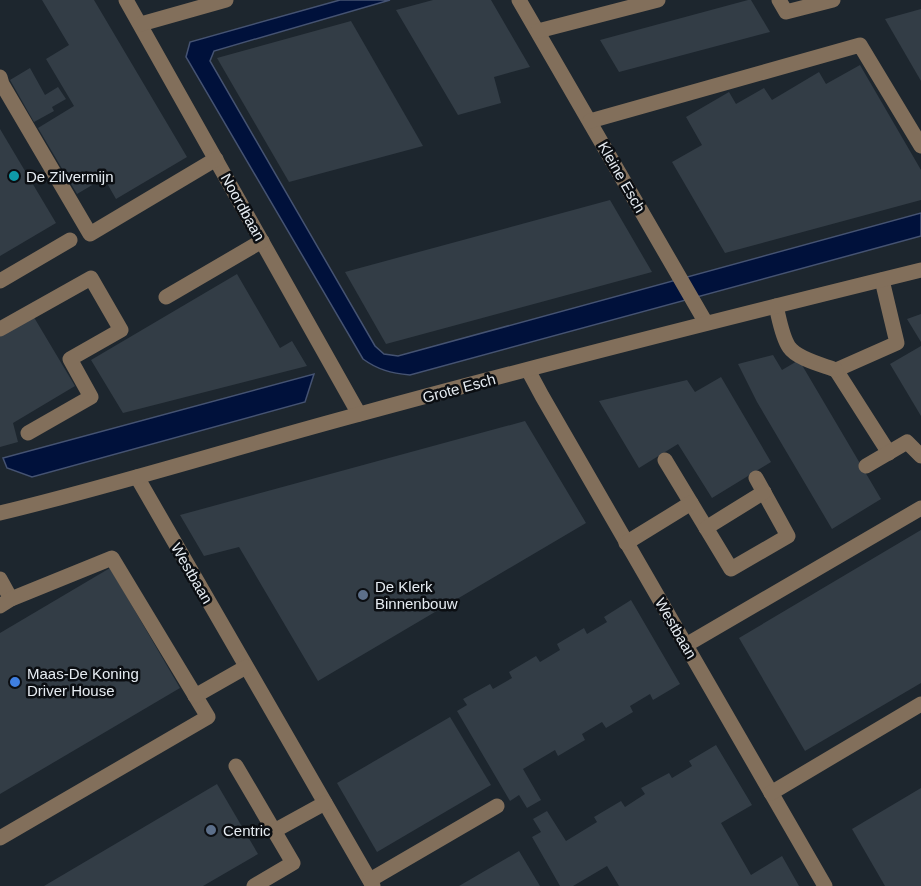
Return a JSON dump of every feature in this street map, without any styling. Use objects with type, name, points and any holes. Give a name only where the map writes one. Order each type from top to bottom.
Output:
[{"type":"street","name":"Noordbaan","points":[[126,0],[359,414]]},
{"type":"street","points":[[141,24],[226,0]]},
{"type":"street","name":"Kleine Esch","points":[[519,0],[706,323]]},
{"type":"street","points":[[538,31],[658,0]]},
{"type":"street","points":[[779,0],[786,12],[833,0]]},
{"type":"street","points":[[590,121],[860,45],[921,146]]},
{"type":"street","points":[[0,77],[90,234],[216,159]]},
{"type":"street","points":[[0,281],[70,240]]},
{"type":"street","points":[[166,297],[262,241]]},
{"type":"street","name":"Grote Esch","points":[[0,513],[359,414],[706,323],[921,270]]},
{"type":"street","points":[[0,329],[91,278],[121,330],[70,359],[92,397],[28,433]]},
{"type":"street","points":[[836,370],[897,343],[882,279]]},
{"type":"street","points":[[776,306],[789,348],[805,358],[836,370],[889,453]]},
{"type":"street","name":"Westbaan","points":[[528,370],[825,886]]},
{"type":"street","points":[[866,466],[907,442],[921,456]]},
{"type":"street","points":[[665,460],[731,569],[788,537],[756,478]]},
{"type":"street","name":"Westbaan","points":[[137,477],[325,803],[367,883]]},
{"type":"street","points":[[706,528],[764,492]]},
{"type":"street","points":[[626,543],[691,503]]},
{"type":"street","points":[[686,645],[921,508]]},
{"type":"street","points":[[0,579],[6,603],[112,558],[208,717],[0,838]]},
{"type":"street","points":[[195,696],[246,667]]},
{"type":"street","points":[[771,793],[921,704]]},
{"type":"street","points":[[236,766],[293,863],[254,886]]},
{"type":"street","points":[[274,831],[325,803]]},
{"type":"street","points":[[367,883],[497,806]]},
{"type":"water","points":[[340,0],[390,0],[214,51],[210,61],[375,346],[384,354],[398,356],[921,213],[921,236],[410,375],[379,368],[363,359],[186,57],[190,42]]},
{"type":"water","points":[[314,374],[305,402],[32,477],[7,468],[3,458]]},
{"type":"building","points":[[42,0],[94,0],[187,157],[116,199],[104,178],[77,194],[38,128],[74,106],[46,59],[69,45]]},
{"type":"building","points":[[433,0],[491,0],[530,67],[494,77],[501,103],[458,115],[396,10]]},
{"type":"building","points":[[751,0],[770,32],[619,72],[600,40]]},
{"type":"building","points":[[921,9],[921,81],[885,19]]},
{"type":"building","points":[[351,21],[423,146],[289,182],[217,58]]},
{"type":"building","points":[[860,65],[921,170],[921,200],[725,253],[672,162],[702,145],[686,117],[729,92],[736,104],[764,88],[772,100],[819,72],[826,84]]},
{"type":"building","points":[[30,68],[45,95],[58,87],[66,99],[52,107],[54,111],[34,122],[10,80]]},
{"type":"building","name":"De Zilvermijn","points":[[0,129],[56,223],[0,256]]},
{"type":"building","points":[[610,200],[652,272],[386,344],[345,272]]},
{"type":"building","points":[[237,274],[280,348],[292,341],[307,366],[123,413],[91,360]]},
{"type":"building","points":[[32,314],[75,386],[13,423],[18,442],[0,447],[0,332]]},
{"type":"building","points":[[921,314],[921,342],[907,319]]},
{"type":"building","points":[[921,346],[921,416],[890,364]]},
{"type":"building","points":[[773,355],[782,370],[799,360],[881,499],[832,529],[757,402],[738,364]]},
{"type":"building","points":[[721,377],[771,462],[712,498],[678,444],[639,468],[599,401],[687,380],[695,392]]},
{"type":"building","points":[[525,421],[586,523],[318,681],[239,547],[204,556],[180,515]]},
{"type":"building","points":[[921,530],[921,683],[805,751],[739,638]]},
{"type":"building","points":[[110,568],[180,688],[0,794],[0,633]]},
{"type":"building","points":[[631,600],[680,684],[653,700],[650,694],[630,706],[633,712],[606,728],[602,722],[582,734],[585,740],[558,756],[555,750],[523,769],[541,800],[527,808],[519,795],[510,801],[457,711],[467,705],[463,699],[490,684],[493,689],[512,678],[509,672],[536,656],[540,662],[560,650],[557,644],[584,628],[587,634],[607,622],[604,617]]},
{"type":"building","points":[[450,717],[491,785],[377,852],[337,783]]},
{"type":"building","points":[[716,745],[752,805],[721,823],[751,875],[782,856],[799,886],[619,886],[607,866],[573,886],[560,886],[532,837],[541,832],[533,819],[547,811],[566,841],[597,822],[594,817],[621,801],[625,807],[645,794],[641,788],[669,773],[672,778],[692,766],[689,761]]},
{"type":"building","points":[[217,784],[258,854],[203,886],[44,886]]},
{"type":"building","points":[[921,788],[921,886],[885,886],[852,829]]},
{"type":"building","points":[[519,851],[540,886],[459,886]]},
{"type":"place","name":"De Zilvermijn","points":[[14,176]]},
{"type":"place","name":"De Klerk Binnenbouw","points":[[363,595]]},
{"type":"place","name":"Maas-De Koning Driver House","points":[[15,682]]},
{"type":"place","name":"Centric","points":[[211,830]]}]
